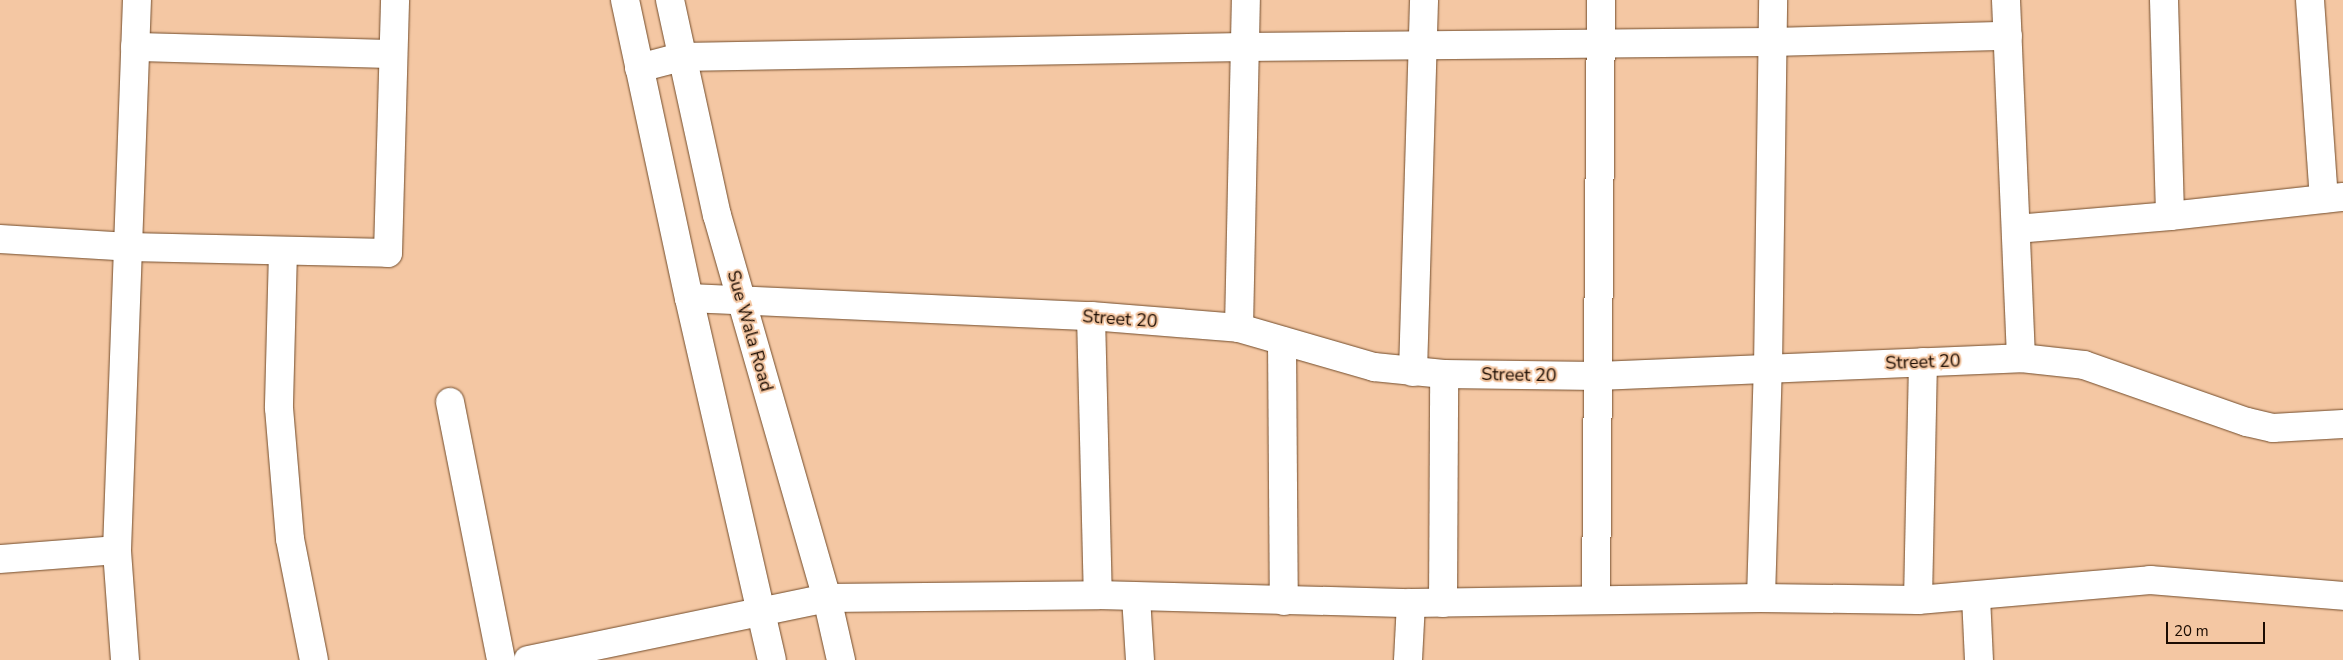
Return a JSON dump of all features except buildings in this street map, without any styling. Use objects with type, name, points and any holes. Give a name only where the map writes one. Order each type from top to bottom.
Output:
[{"type":"street","points":[[125,660],[117,550],[137,0]]},
{"type":"street","points":[[0,239],[129,247],[388,253],[394,0]]},
{"type":"street","points":[[625,0],[689,298],[772,660]]},
{"type":"street","name":"Sue Wala Road","points":[[670,0],[717,215],[827,598],[841,660]]},
{"type":"street","points":[[1239,328],[1246,0]]},
{"type":"street","points":[[1413,372],[1424,0]]},
{"type":"street","points":[[1596,599],[1600,0]]},
{"type":"street","points":[[1761,598],[1768,368],[1773,0]]},
{"type":"street","points":[[2006,0],[2021,358]]},
{"type":"street","points":[[2164,0],[2170,216]]},
{"type":"street","points":[[2016,229],[2170,216],[2333,198],[2310,0]]},
{"type":"street","points":[[639,68],[681,57],[1244,47],[1423,47],[1772,42],[2008,36]]},
{"type":"street","points":[[136,47],[393,54]]},
{"type":"street","points":[[283,251],[279,408],[290,539],[314,660]]},
{"type":"street","name":"Street 20","points":[[689,298],[1091,316],[1239,328],[1374,367],[1444,374],[1598,376],[2021,358],[2084,365],[2247,422],[2274,428],[2343,424]]},
{"type":"street","points":[[1091,316],[1098,596]]},
{"type":"street","points":[[1282,341],[1284,601]]},
{"type":"street","points":[[1918,600],[1923,362]]},
{"type":"street","points":[[1444,374],[1444,603]]},
{"type":"street","points":[[450,402],[501,660]]},
{"type":"street","points":[[0,559],[117,550]]},
{"type":"street","points":[[528,660],[827,598],[1098,596],[1411,603],[1761,598],[1918,600],[1976,597],[2150,580],[2343,596]]},
{"type":"street","points":[[1976,597],[1979,660]]},
{"type":"street","points":[[1136,598],[1140,660]]},
{"type":"street","points":[[1408,660],[1411,603]]}]
